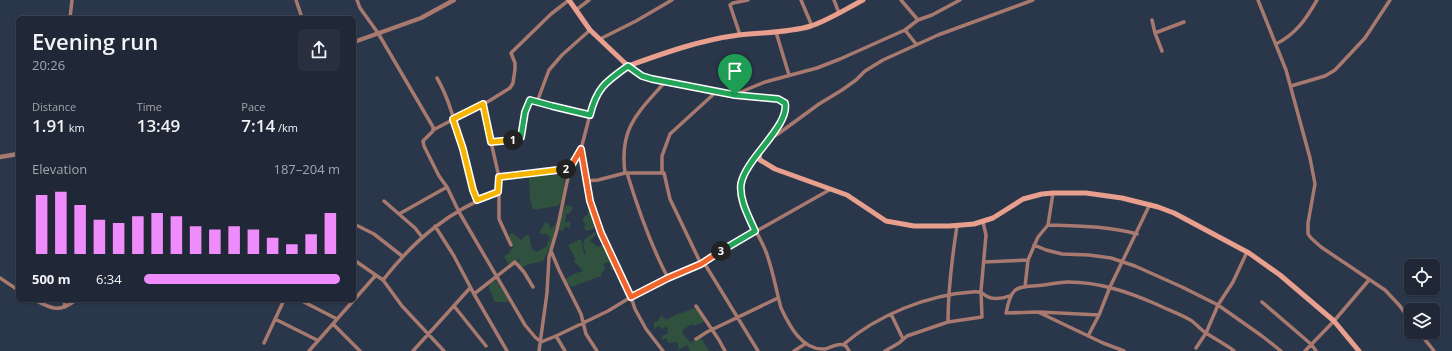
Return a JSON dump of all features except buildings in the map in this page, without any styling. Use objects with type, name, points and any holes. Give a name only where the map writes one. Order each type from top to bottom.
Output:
[{"type":"main road","points":[[569,0],[590,30],[628,66],[642,76],[717,92],[778,99],[785,103],[786,111],[784,115],[758,154],[760,160],[775,169],[832,189],[857,201],[890,223],[928,227],[974,224],[993,218],[1024,199],[1042,194],[1053,193],[1086,194],[1122,198],[1150,204],[1174,213],[1247,252],[1280,275],[1334,321],[1360,351]]},
{"type":"main road","points":[[628,66],[681,47],[740,35],[776,32],[812,26],[863,0]]},
{"type":"street","points":[[70,16],[72,0]]},
{"type":"street","points":[[296,0],[301,16]]},
{"type":"street","points":[[357,0],[360,8],[378,33],[433,130]]},
{"type":"street","points":[[356,41],[421,18],[454,0]]},
{"type":"street","points":[[541,342],[535,338],[525,325],[496,276],[459,212],[447,187],[439,176],[423,144],[423,140],[433,130],[507,91],[511,86],[515,69],[515,63],[511,53],[551,14],[569,0]]},
{"type":"street","points":[[576,10],[589,0]]},
{"type":"street","points":[[600,39],[636,21],[672,0]]},
{"type":"street","points":[[740,35],[730,5],[748,0]]},
{"type":"street","points":[[801,0],[812,26]]},
{"type":"street","points":[[834,0],[839,13]]},
{"type":"street","points":[[901,0],[918,20]]},
{"type":"street","points":[[735,95],[765,82],[817,68],[840,59],[905,30],[918,20],[932,15],[960,0]]},
{"type":"street","points":[[769,139],[842,90],[871,67],[916,44],[1033,0]]},
{"type":"street","points":[[1258,0],[1282,57],[1310,158],[1315,184],[1308,223],[1308,234],[1321,247],[1380,287],[1393,298],[1404,313]]},
{"type":"street","points":[[1276,44],[1286,39],[1298,28],[1305,20],[1317,0]]},
{"type":"street","points":[[1291,86],[1325,76],[1335,70],[1365,38],[1390,0]]},
{"type":"street","points":[[1152,20],[1162,51]]},
{"type":"street","points":[[1155,33],[1184,22]]},
{"type":"street","points":[[537,102],[549,70],[562,55],[590,30]]},
{"type":"street","points":[[905,30],[916,44]]},
{"type":"street","points":[[776,32],[789,75]]},
{"type":"street","points":[[539,351],[547,286],[548,263],[557,230],[570,168],[581,149],[590,115],[596,98],[603,85],[628,66]]},
{"type":"street","points":[[437,78],[444,90],[463,149],[473,190],[477,200]]},
{"type":"street","points":[[665,82],[634,117],[629,128],[625,146],[626,173],[659,262],[668,278]]},
{"type":"street","points":[[717,92],[670,134],[662,156],[662,172],[666,177],[666,186],[670,199],[701,264],[706,266],[758,351]]},
{"type":"street","points":[[491,142],[515,140],[521,137],[525,112],[530,100],[590,115]]},
{"type":"street","points":[[483,104],[499,177],[498,219],[511,245]]},
{"type":"street","points":[[581,149],[590,201],[601,233],[631,297],[635,309],[646,329],[663,351]]},
{"type":"street","points":[[0,157],[16,154]]},
{"type":"street","points":[[758,154],[745,173],[741,188],[745,208],[765,250],[781,308],[789,324],[805,344],[810,347],[819,349],[844,344],[855,335],[907,306],[948,295],[981,291],[992,298],[1010,296]]},
{"type":"street","points":[[499,177],[570,168]]},
{"type":"street","points":[[586,181],[598,180],[626,173],[662,172]]},
{"type":"street","points":[[399,214],[447,187]]},
{"type":"street","points":[[541,342],[608,311],[668,278],[701,264],[755,231],[832,189]]},
{"type":"street","points":[[383,280],[402,256],[435,226],[477,200],[498,192]]},
{"type":"street","points":[[1026,287],[1028,260],[1038,237],[1048,224],[1053,193]]},
{"type":"street","points":[[384,201],[422,237]]},
{"type":"street","points":[[1088,336],[1150,204]]},
{"type":"street","points":[[885,351],[899,343],[907,336],[948,322],[982,317],[981,291],[986,235],[983,222]]},
{"type":"street","points":[[1048,224],[1097,226],[1120,229],[1137,234]]},
{"type":"street","points":[[356,225],[374,234],[402,256]]},
{"type":"street","points":[[435,226],[454,256],[470,288],[507,351]]},
{"type":"street","points":[[948,322],[948,295],[957,226]]},
{"type":"street","points":[[1034,245],[1062,254],[1112,258],[1122,263],[1135,266],[1218,305],[1281,351]]},
{"type":"street","points":[[551,250],[559,270],[581,314],[586,334],[597,351]]},
{"type":"street","points":[[1196,348],[1206,333],[1218,305],[1233,282],[1247,252]]},
{"type":"street","points":[[984,262],[1028,260]]},
{"type":"street","points":[[356,261],[383,280],[402,306],[444,351]]},
{"type":"street","points":[[474,294],[515,262],[517,262],[533,286]]},
{"type":"street","points":[[356,297],[376,275]]},
{"type":"street","points":[[0,278],[16,289]]},
{"type":"street","points":[[1305,351],[1334,321],[1369,280]]},
{"type":"street","points":[[1099,315],[1038,312],[1006,313],[1010,296],[1016,289],[1067,282],[1097,284],[1136,295],[1174,312],[1192,321],[1206,333],[1227,345],[1234,351]]},
{"type":"street","points":[[412,351],[470,288]]},
{"type":"street","points":[[696,339],[778,298]]},
{"type":"street","points":[[39,302],[51,308],[65,307],[73,302]]},
{"type":"street","points":[[64,302],[65,307]]},
{"type":"street","points":[[264,343],[283,302]]},
{"type":"street","points":[[304,302],[337,319]]},
{"type":"street","points":[[309,351],[317,340],[352,302]]},
{"type":"street","points":[[1262,302],[1312,345],[1316,351]]},
{"type":"street","points":[[454,306],[486,346]]},
{"type":"street","points":[[696,306],[725,351]]},
{"type":"street","points":[[1038,312],[1088,336],[1124,351]]},
{"type":"street","points":[[891,314],[903,339]]},
{"type":"street","points":[[275,319],[317,340]]},
{"type":"street","points":[[333,324],[360,351]]},
{"type":"street","points":[[556,336],[566,351]]},
{"type":"street","points":[[1425,339],[1434,351]]},
{"type":"street","points":[[794,351],[805,344]]},
{"type":"street","points":[[844,344],[849,351]]},
{"type":"green space","points":[[565,174],[561,203],[557,206],[533,209],[530,200],[529,176]]},
{"type":"green space","points":[[566,205],[573,207],[570,213],[566,214],[565,223],[570,221],[570,228],[565,226],[565,228],[561,231],[559,228],[561,227],[558,224],[561,223],[562,211]]},
{"type":"green space","points":[[590,209],[597,225],[593,229],[586,231],[584,227],[586,225],[583,218],[587,216]]},
{"type":"green space","points":[[545,222],[548,223],[551,229],[556,223],[557,224],[550,247],[543,261],[526,265],[522,268],[519,264],[519,258],[508,264],[504,256],[509,253],[513,247],[509,234],[513,233],[521,240],[526,235],[529,235],[532,249],[536,252],[546,247],[550,237],[546,234],[539,234]]},
{"type":"green space","points":[[595,232],[596,235],[590,240],[597,247],[606,244],[616,267],[613,271],[610,268],[610,263],[607,262],[604,264],[605,270],[602,272],[601,276],[571,287],[565,279],[583,271],[574,262],[575,258],[568,245],[581,239],[584,254],[586,253],[583,245],[584,240]]},
{"type":"green space","points":[[496,280],[509,302],[494,302],[489,285]]},
{"type":"green space","points":[[695,308],[704,319],[704,322],[694,326],[692,324],[682,330],[683,334],[690,342],[701,338],[709,351],[690,351],[687,345],[677,351],[679,347],[676,342],[669,343],[666,341],[668,339],[666,338],[661,339],[663,335],[668,333],[668,328],[665,326],[665,328],[661,329],[659,326],[654,329],[654,322],[658,321],[661,315],[667,320],[675,315]]},
{"type":"route","points":[[628,66],[642,76],[652,79],[735,95],[778,99],[785,103],[786,107],[786,111],[782,119],[769,139],[758,152],[743,178],[741,188],[745,208],[755,231],[701,264],[668,278],[631,297],[601,233],[590,201],[581,149],[570,168],[499,177],[498,192],[477,200],[453,119],[483,104],[485,121],[491,142],[515,140],[521,137],[525,112],[530,100],[590,115],[599,90],[608,80],[628,66]]}]
